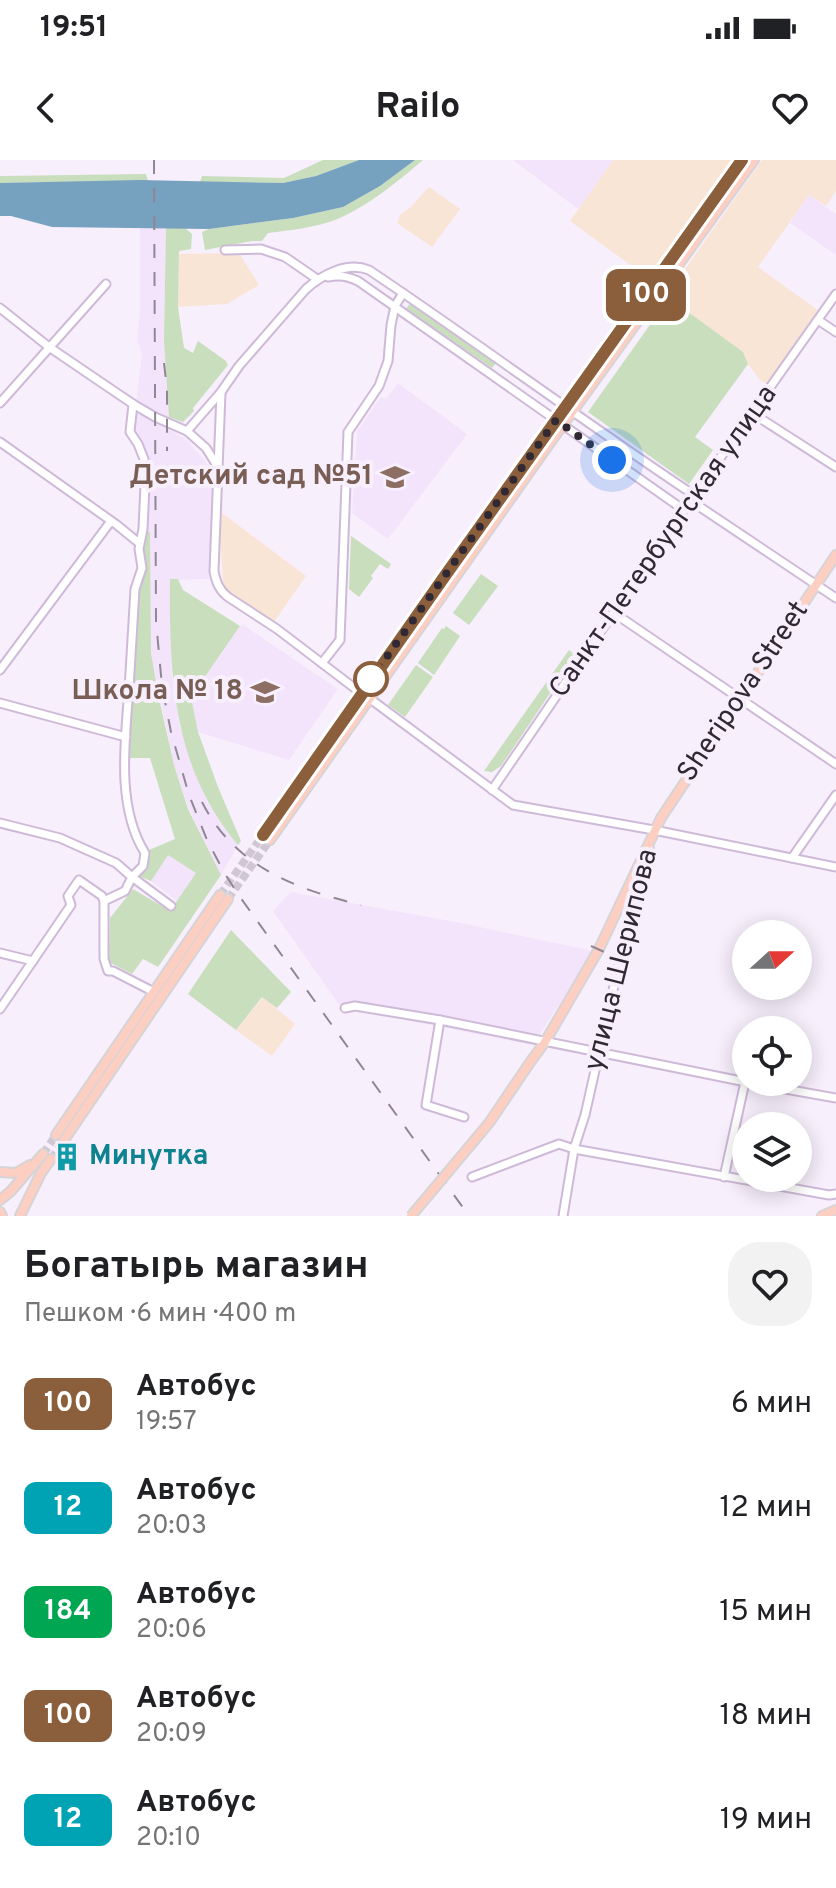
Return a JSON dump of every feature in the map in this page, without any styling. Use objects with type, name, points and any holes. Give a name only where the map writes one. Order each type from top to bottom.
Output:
[{"type":"main road","points":[[266,838],[742,160]]},
{"type":"main road","points":[[569,409],[754,160]]},
{"type":"main road","name":"Sheripova Street","points":[[654,830],[836,555]]},
{"type":"main road","name":"улица Шерипова","points":[[411,1216],[489,1123],[545,1042],[599,949],[654,830]]},
{"type":"main road","points":[[224,897],[60,1137],[154,992],[224,897]]},
{"type":"main road","points":[[0,1172],[16,1173],[47,1157]]},
{"type":"main road","points":[[26,1216],[47,1157]]},
{"type":"main road","points":[[0,1200],[47,1157]]},
{"type":"main road","points":[[20,1216],[41,1173]]},
{"type":"main road","points":[[822,1216],[836,1210]]},
{"type":"street","points":[[225,250],[261,249],[285,257],[317,279],[339,275],[358,281],[684,510]]},
{"type":"street","points":[[187,431],[306,289],[317,279],[341,270],[362,267],[836,598]]},
{"type":"street","points":[[358,281],[369,270]]},
{"type":"street","points":[[0,403],[106,284]]},
{"type":"street","points":[[322,663],[340,640],[348,432],[379,386],[388,361],[395,306],[403,293]]},
{"type":"street","name":"Санкт-Петербургская улица","points":[[492,790],[836,294]]},
{"type":"street","points":[[0,308],[49,347],[133,404],[167,424],[187,431],[206,448],[217,466]]},
{"type":"street","points":[[818,320],[836,332]]},
{"type":"street","points":[[491,376],[502,362]]},
{"type":"street","points":[[221,392],[214,571],[222,593],[277,629],[513,805],[836,867]]},
{"type":"street","points":[[104,901],[125,891],[132,877],[143,866],[145,853],[136,838],[124,765],[135,589],[142,568],[139,543],[143,529],[144,459],[130,432],[133,404]]},
{"type":"street","points":[[752,413],[836,467]]},
{"type":"street","points":[[0,442],[139,543]]},
{"type":"street","points":[[612,460],[621,446]]},
{"type":"street","points":[[0,670],[111,521]]},
{"type":"street","points":[[614,613],[836,764]]},
{"type":"street","points":[[0,703],[126,737]]},
{"type":"street","points":[[792,858],[836,795]]},
{"type":"street","points":[[0,823],[60,838],[116,863],[171,906]]},
{"type":"street","name":"улица Шерипова","points":[[563,1216],[574,1149],[654,830]]},
{"type":"street","points":[[0,1009],[71,905],[68,896],[79,880],[102,896],[104,901],[104,959],[108,971],[154,992]]},
{"type":"street","points":[[0,953],[33,961]]},
{"type":"street","points":[[345,1008],[355,1006],[440,1020],[732,1079]]},
{"type":"street","points":[[440,1020],[426,1105],[464,1117]]},
{"type":"street","points":[[812,1094],[836,1098]]},
{"type":"street","points":[[724,1177],[743,1096]]},
{"type":"street","points":[[472,1177],[559,1144],[724,1177],[836,1194]]},
{"type":"shaded area","points":[[513,160],[613,160],[578,209]]},
{"type":"shaded area","points":[[613,160],[738,160],[651,280],[570,221]]},
{"type":"shaded area","points":[[762,160],[836,160],[836,191],[826,206],[809,195],[758,267],[819,311],[768,384],[761,381],[743,352],[666,296]]},
{"type":"shaded area","points":[[429,187],[460,209],[432,247],[397,223],[400,215]]},
{"type":"shaded area","points":[[809,195],[836,214],[836,255],[790,223]]},
{"type":"shaded area","points":[[140,228],[166,228],[164,340],[169,429],[188,441],[214,475],[209,579],[170,580],[170,622],[172,677],[180,727],[207,801],[238,845],[221,875],[189,809],[174,765],[151,653],[146,458],[133,430],[142,353],[137,341]]},
{"type":"shaded area","points":[[239,253],[259,285],[227,304],[178,307],[179,254]]},
{"type":"shaded area","name":"Детский сад №51","points":[[398,383],[467,434],[388,539],[352,513],[357,431],[381,397],[386,399]]},
{"type":"shaded area","points":[[222,513],[306,576],[274,622],[228,593],[223,583]]},
{"type":"shaded area","name":"Школа № 18","points":[[242,624],[338,689],[289,760],[198,732],[191,697]]},
{"type":"shaded area","points":[[168,854],[196,873],[177,901],[151,881]]},
{"type":"shaded area","points":[[291,892],[593,951],[533,1045],[340,1006],[273,911]]},
{"type":"shaded area","points":[[263,997],[295,1024],[272,1056],[236,1030]]},
{"type":"green space","points":[[323,160],[359,160],[316,176],[283,183],[200,182],[202,176],[284,178]]},
{"type":"green space","points":[[415,160],[423,160],[370,201],[335,220],[268,233],[262,241],[205,250],[202,232],[209,229],[293,218],[343,207],[380,186]]},
{"type":"green space","points":[[146,174],[148,181],[0,183],[0,176]]},
{"type":"green space","points":[[166,228],[185,228],[192,234],[191,249],[179,251],[178,307],[184,348],[193,353],[198,341],[228,365],[183,422],[169,417],[164,340]]},
{"type":"green space","points":[[669,298],[743,352],[748,364],[695,437],[713,450],[689,484],[588,412]]},
{"type":"green space","points":[[410,303],[496,363],[492,368],[406,309]]},
{"type":"green space","points":[[146,528],[150,533],[151,653],[160,703],[188,809],[221,875],[158,967],[143,959],[132,974],[109,962],[110,918],[133,889],[170,911],[196,873],[168,855],[151,881],[139,876],[146,869],[149,850],[175,839],[150,758],[127,758],[138,590],[146,568],[143,543]]},
{"type":"green space","points":[[351,536],[391,564],[388,569],[380,564],[359,597],[349,589]]},
{"type":"green space","points":[[481,574],[498,586],[469,625],[453,613]]},
{"type":"green space","points":[[170,579],[178,579],[183,590],[240,626],[191,697],[198,732],[241,841],[238,845],[216,816],[200,785],[179,720],[171,650]]},
{"type":"green space","points":[[446,626],[460,636],[434,675],[418,663]]},
{"type":"green space","points":[[569,650],[574,658],[501,766],[492,772],[484,771]]},
{"type":"green space","points":[[416,665],[433,677],[405,717],[388,705]]},
{"type":"green space","points":[[231,930],[291,992],[277,1008],[262,997],[236,1030],[188,994]]},
{"type":"water","points":[[359,160],[415,160],[380,186],[343,207],[293,218],[209,229],[52,227],[0,216],[0,183],[140,180],[283,183],[316,176]]},
{"type":"tunnel","points":[[220,895],[263,835]]},
{"type":"tunnel","points":[[228,899],[270,840]]},
{"type":"tunnel","points":[[43,1154],[56,1135]]},
{"type":"tunnel","points":[[51,1159],[64,1140]]},
{"type":"railway","points":[[154,160],[156,621],[162,686],[189,795],[207,840],[240,897],[469,1216]]},
{"type":"railway","points":[[164,363],[167,451]]},
{"type":"railway","points":[[202,802],[231,843],[269,872],[313,891],[361,905]]},
{"type":"railway","points":[[591,946],[633,965]]},
{"type":"bus line","name":"100","points":[[263,835],[742,160]]},
{"type":"place","name":"Детский сад №51","points":[[395,477]]},
{"type":"place","name":"Школа № 18","points":[[265,692]]},
{"type":"place","name":"Минутка","points":[[67,1157]]},
{"type":"route","points":[[371,679],[556,420],[612,460]]}]
